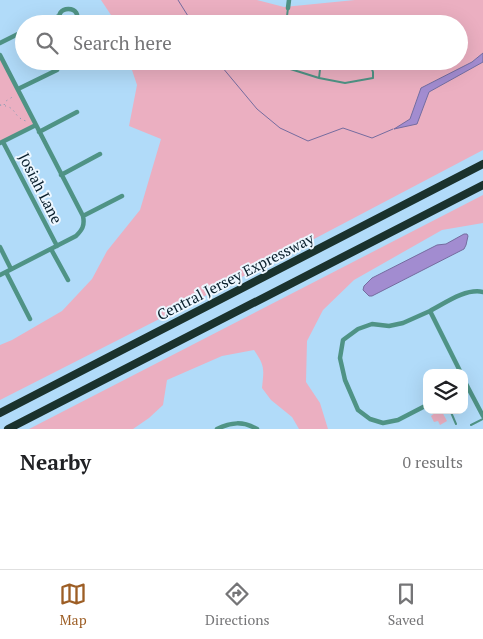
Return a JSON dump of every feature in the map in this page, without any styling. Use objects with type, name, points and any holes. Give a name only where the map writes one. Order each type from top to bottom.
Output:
[{"type":"highway","name":"Central Jersey Expressway","points":[[0,413],[483,164]]},
{"type":"highway","points":[[8,429],[483,185]]},
{"type":"street","points":[[288,8],[289,0]]},
{"type":"street","points":[[60,15],[62,11],[70,8],[78,15]]},
{"type":"street","points":[[0,43],[15,36]]},
{"type":"street","points":[[0,56],[83,216],[84,225],[76,236],[0,275]]},
{"type":"street","points":[[18,89],[57,70]]},
{"type":"street","points":[[39,132],[77,112]]},
{"type":"street","points":[[2,142],[36,125]]},
{"type":"street","name":"Josiah Lane","points":[[2,142],[57,246]]},
{"type":"street","points":[[61,175],[100,154]]},
{"type":"street","points":[[83,216],[122,196]]},
{"type":"street","points":[[0,247],[11,269]]},
{"type":"street","points":[[51,249],[68,280]]},
{"type":"street","points":[[6,272],[30,320]]},
{"type":"street","points":[[423,407],[398,420],[383,423],[370,419],[358,410],[346,380],[340,358],[343,340],[358,329],[372,324],[389,326],[403,323],[464,293],[483,292]]},
{"type":"street","points":[[430,311],[459,369]]},
{"type":"street","points":[[468,390],[483,417]]},
{"type":"street","points":[[217,429],[226,424],[238,422],[257,429]]},
{"type":"lane","points":[[287,15],[288,8]]},
{"type":"lane","points":[[294,70],[319,78],[345,83],[373,78],[372,70]]},
{"type":"lane","points":[[319,78],[320,70]]},
{"type":"lane","points":[[452,414],[456,424]]},
{"type":"lane","points":[[471,425],[483,417]]},
{"type":"path","points":[[4,106],[6,101],[14,96]]},
{"type":"path","points":[[0,105],[13,109],[16,116],[26,121],[27,124]]},
{"type":"shaded area","points":[[101,0],[257,0],[284,7],[355,0],[483,0],[483,53],[468,64],[468,15],[111,15]]},
{"type":"shaded area","points":[[483,53],[483,62],[429,92],[417,124],[394,129],[410,119],[421,88],[456,70],[468,70],[468,64]]},
{"type":"shaded area","points":[[0,56],[36,125],[0,143]]},
{"type":"shaded area","points":[[483,62],[483,150],[240,278],[0,400],[0,345],[62,311],[92,279],[107,251],[140,210],[161,139],[129,126],[137,85],[132,70],[456,70],[421,88],[410,119],[417,124],[429,92]]},
{"type":"shaded area","points":[[483,195],[483,223],[442,230],[354,280],[323,310],[307,341],[306,382],[320,403],[328,429],[299,429],[292,417],[271,400],[262,388],[263,368],[254,350],[222,356],[167,380],[163,405],[133,429],[29,429]]},
{"type":"shaded area","points":[[464,234],[468,236],[464,249],[372,296],[369,296],[363,290],[364,286],[372,278],[437,245],[446,244]]},
{"type":"shaded area","points":[[434,414],[443,414],[447,421],[440,425],[438,421],[434,422],[431,416]]},
{"type":"waterway","points":[[178,0],[187,15]]},
{"type":"waterway","points":[[224,70],[257,109],[280,128],[308,141],[343,128],[372,138],[393,129]]}]
